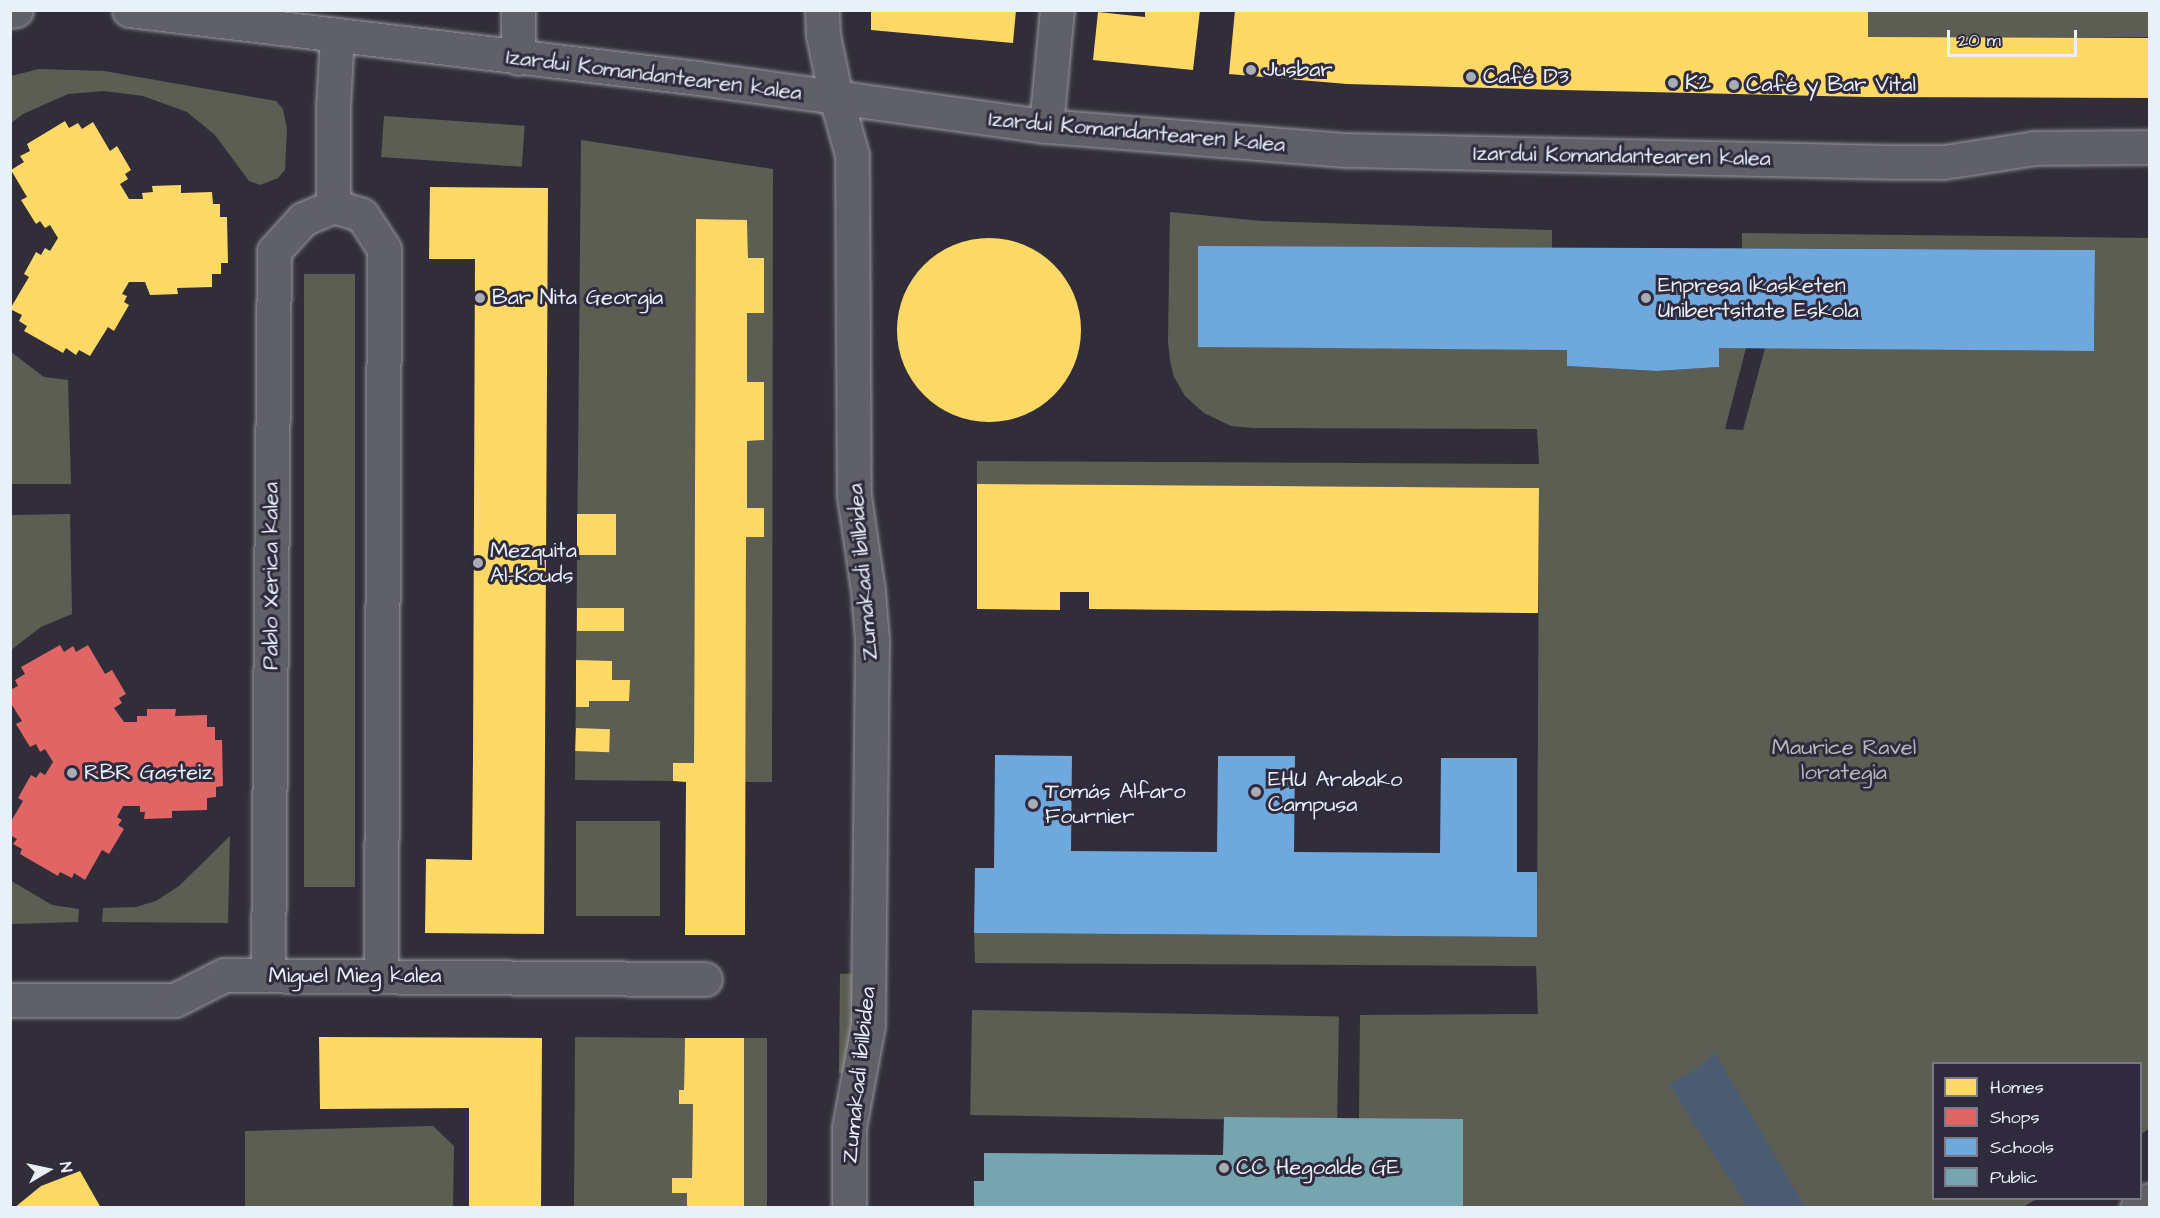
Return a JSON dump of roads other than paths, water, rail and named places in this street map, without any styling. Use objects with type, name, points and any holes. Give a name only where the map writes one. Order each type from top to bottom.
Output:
[{"type":"street","points":[[10,11],[16,10]]},
{"type":"street","name":"Izardui Komandantearen kalea","points":[[129,10],[1046,126],[1346,150],[1944,162],[2034,148],[2150,147]]},
{"type":"street","points":[[518,10],[518,58]]},
{"type":"street","name":"Zumakadi ibilbidea","points":[[822,10],[823,35],[836,98],[852,155],[854,496],[868,591],[872,640],[868,1025],[849,1128],[849,1208]]},
{"type":"street","points":[[1046,126],[1057,10]]},
{"type":"street","points":[[337,35],[333,97],[333,207],[362,215],[384,249],[381,976]]},
{"type":"street","name":"Pablo Xerica kalea","points":[[268,975],[274,251],[303,219],[333,207]]},
{"type":"street","name":"Miguel Mieg kalea","points":[[10,1000],[175,1000],[224,975],[705,979]]},
{"type":"street","points":[[2137,1208],[2150,1200]]},
{"type":"water","points":[[1715,1053],[1805,1207],[1747,1207],[1669,1084],[1693,1071]]},
{"type":"place","name":"Jusbar","points":[[1251,70]]},
{"type":"place","name":"Café D3","points":[[1471,77]]},
{"type":"place","name":"K2","points":[[1673,83]]},
{"type":"place","name":"Café y Bar Vital","points":[[1734,85]]},
{"type":"place","name":"Bar Nita Georgia","points":[[480,298]]},
{"type":"place","name":"Enpresa Ikasketen Unibertsitate Eskola","points":[[1646,298]]},
{"type":"place","name":"Mezquita Al-Kouds","points":[[478,563]]},
{"type":"place","name":"RBR Gasteiz","points":[[72,773]]},
{"type":"place","name":"EHU Arabako Campusa","points":[[1256,792]]},
{"type":"place","name":"Tomás Alfaro Fournier","points":[[1033,804]]},
{"type":"place","name":"CC Hegoalde GE","points":[[1224,1168]]},
{"type":"park label","name":"Maurice Ravel lorategia","points":[[1844,760]]}]
